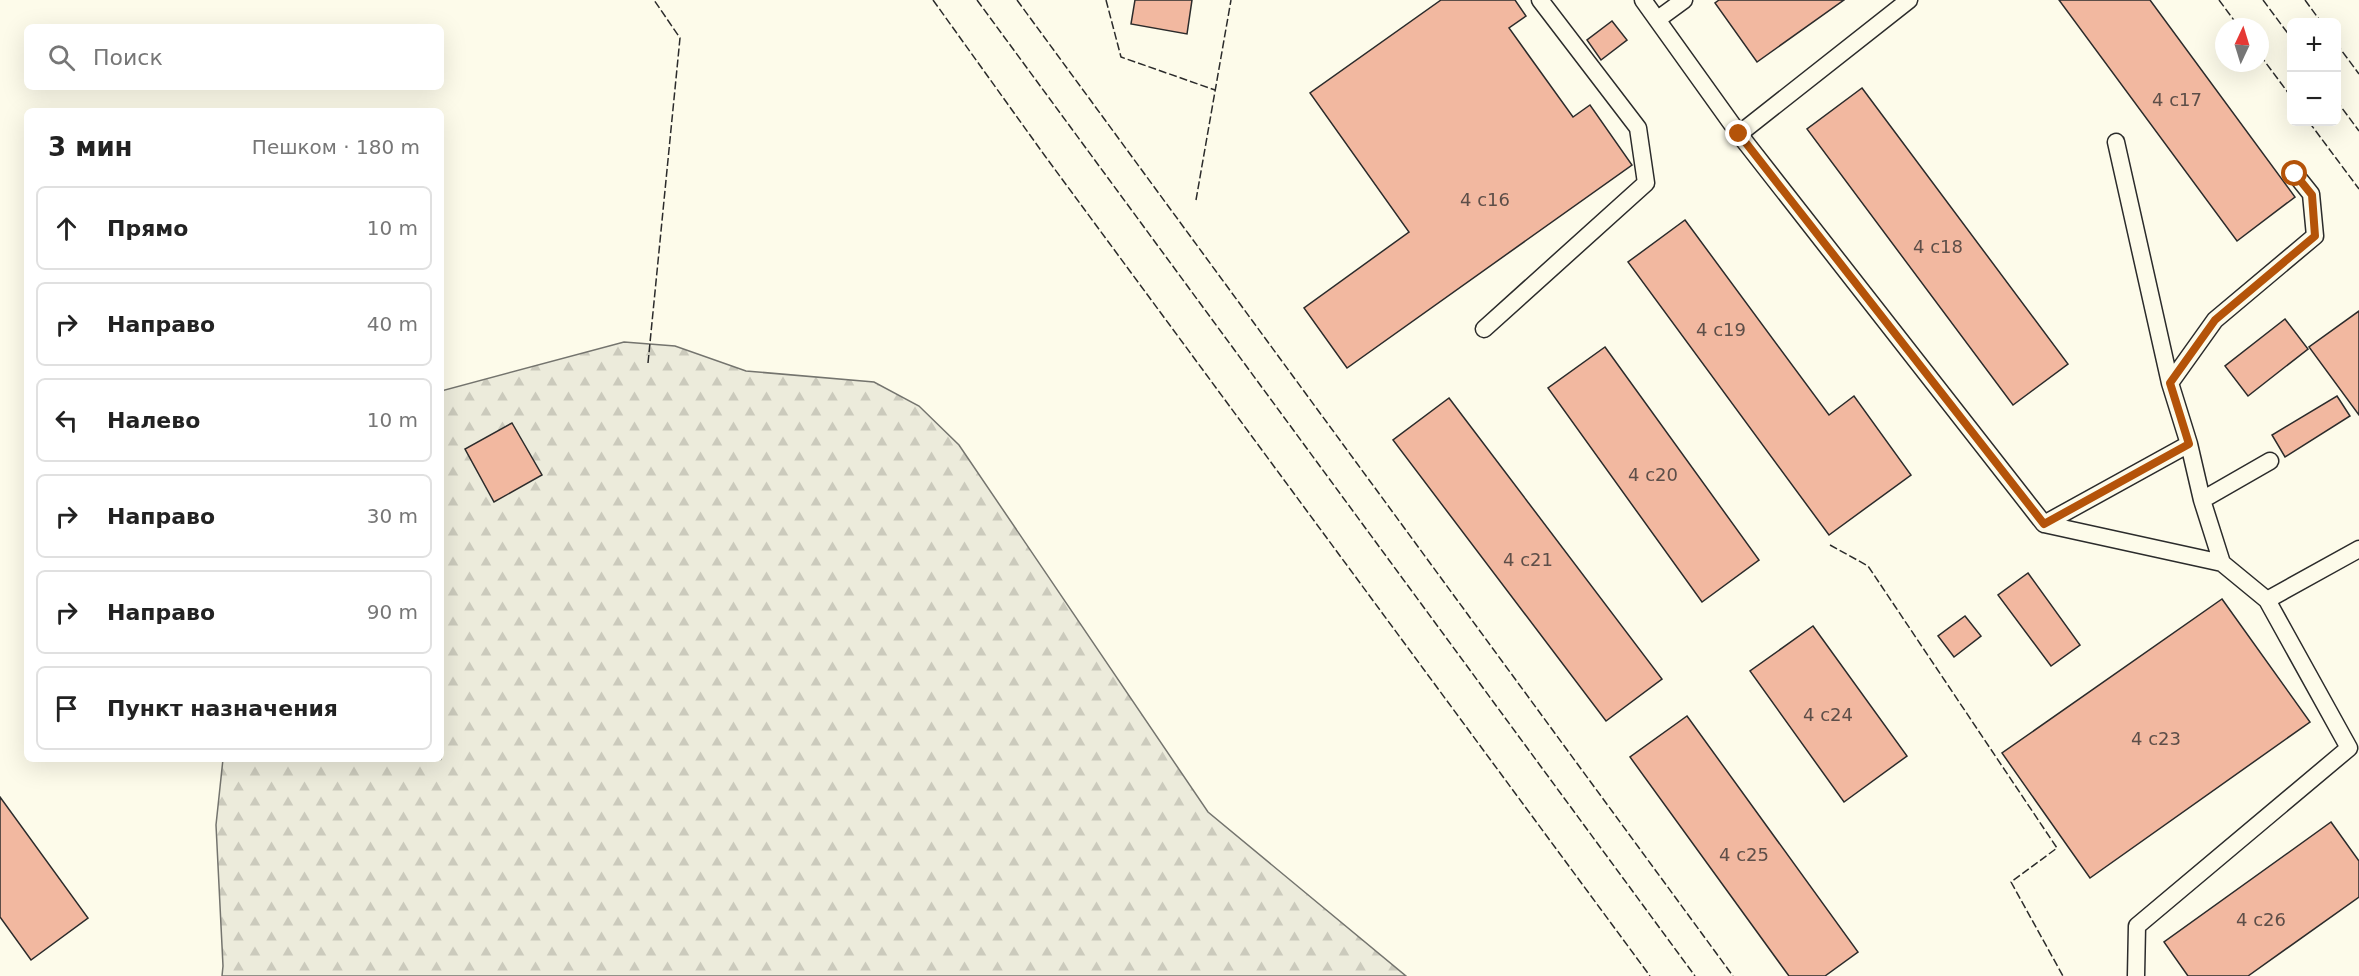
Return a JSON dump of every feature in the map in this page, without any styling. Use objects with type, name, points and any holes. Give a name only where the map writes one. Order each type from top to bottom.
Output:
[{"type":"lane","points":[[1485,329],[1646,183],[1638,128],[1540,0]]},
{"type":"lane","points":[[1643,0],[1739,134],[2044,524],[2222,563],[2267,600],[2349,748],[2137,926],[2136,976]]},
{"type":"lane","points":[[1658,19],[1684,0]]},
{"type":"lane","points":[[1739,134],[1909,0]]},
{"type":"lane","points":[[2116,142],[2170,383],[2222,563]]},
{"type":"lane","points":[[2170,383],[2215,320],[2315,236],[2312,195],[2295,174]]},
{"type":"lane","points":[[2044,524],[2189,444]]},
{"type":"lane","points":[[2202,500],[2270,461]]},
{"type":"lane","points":[[2267,600],[2359,549]]},
{"type":"green space","points":[[624,342],[675,346],[746,371],[874,382],[919,406],[959,445],[1208,812],[1406,976],[222,976],[216,825],[223,762],[444,762],[444,390]]},
{"type":"building","points":[[1135,0],[1192,0],[1187,34],[1131,24]]},
{"type":"building","points":[[1441,0],[1515,0],[1526,16],[1509,28],[1573,117],[1590,105],[1632,165],[1347,368],[1304,308],[1409,232],[1310,93]]},
{"type":"building","points":[[1719,0],[1844,0],[1757,62],[1715,3]]},
{"type":"building","points":[[2059,0],[2150,0],[2295,197],[2237,241]]},
{"type":"building","points":[[1612,21],[1627,40],[1601,60],[1587,40]]},
{"type":"building","points":[[1862,88],[2068,364],[2013,405],[1807,129]]},
{"type":"building","points":[[1685,220],[1829,415],[1854,396],[1911,475],[1829,535],[1628,262]]},
{"type":"building","points":[[2359,311],[2359,415],[2309,347]]},
{"type":"building","points":[[2285,319],[2308,349],[2248,396],[2225,366]]},
{"type":"building","points":[[1605,347],[1759,560],[1702,602],[1548,388]]},
{"type":"building","points":[[2337,396],[2350,416],[2285,457],[2272,435]]},
{"type":"building","points":[[1449,398],[1662,679],[1606,721],[1393,440]]},
{"type":"building","points":[[512,423],[542,475],[494,502],[465,449]]},
{"type":"building","points":[[2028,573],[2080,645],[2051,666],[1998,595]]},
{"type":"building","points":[[2222,599],[2310,722],[2090,878],[2002,753]]},
{"type":"building","points":[[1965,616],[1981,636],[1954,657],[1938,636]]},
{"type":"building","points":[[1813,626],[1907,756],[1844,802],[1750,671]]},
{"type":"building","points":[[1687,716],[1858,952],[1825,976],[1789,976],[1630,757]]},
{"type":"building","points":[[0,797],[88,918],[31,960],[0,917]]},
{"type":"building","points":[[2331,822],[2359,861],[2359,897],[2248,976],[2188,976],[2164,942]]},
{"type":"fence","points":[[648,363],[680,38],[654,0]]},
{"type":"fence","points":[[933,0],[1045,156],[1650,976]]},
{"type":"fence","points":[[977,0],[1695,976]]},
{"type":"fence","points":[[1017,0],[1733,976]]},
{"type":"fence","points":[[1106,0],[1121,57],[1215,90]]},
{"type":"fence","points":[[1196,200],[1231,0]]},
{"type":"fence","points":[[2219,0],[2232,18]]},
{"type":"fence","points":[[2263,0],[2287,32]]},
{"type":"fence","points":[[2305,0],[2318,18]]},
{"type":"fence","points":[[2341,50],[2359,74]]},
{"type":"fence","points":[[2269,67],[2287,91]]},
{"type":"fence","points":[[2341,107],[2359,131]]},
{"type":"fence","points":[[2312,126],[2359,189]]},
{"type":"fence","points":[[1830,545],[1868,566],[2057,848],[2011,882],[2063,976]]},
{"type":"route","points":[[1739,134],[2044,524],[2189,444],[2170,383],[2215,320],[2315,236],[2312,195],[2295,174]]}]
